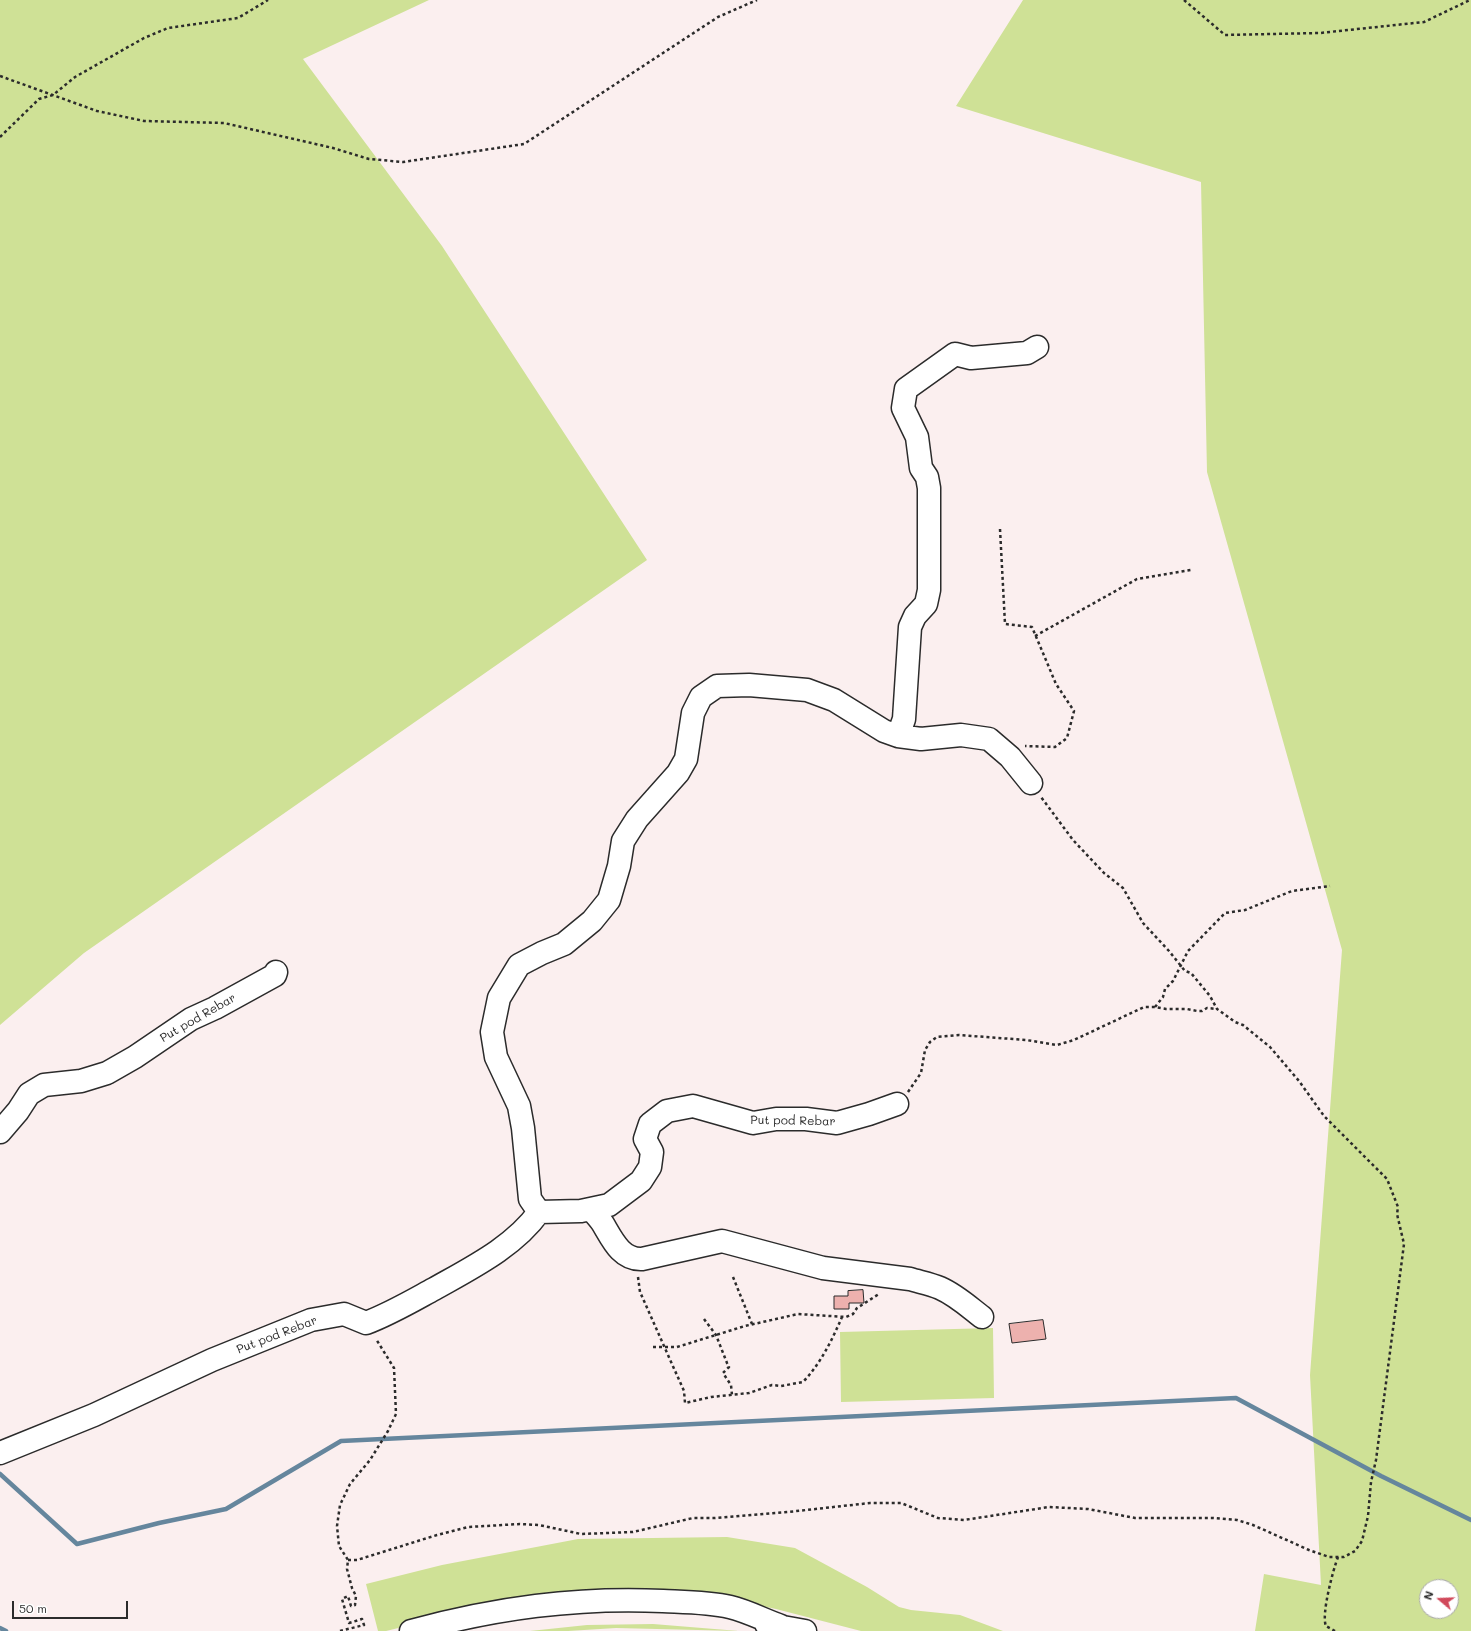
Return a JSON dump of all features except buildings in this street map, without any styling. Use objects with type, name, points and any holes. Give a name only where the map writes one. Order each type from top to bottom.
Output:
[{"type":"main road","points":[[898,736],[904,719],[910,627],[915,616],[926,604],[929,590],[929,488],[927,477],[921,468],[917,437],[903,408],[906,389],[955,354],[971,358],[1027,353],[1037,347]]},
{"type":"main road","points":[[366,1323],[393,1312],[459,1275],[496,1252],[530,1225],[539,1212],[530,1199],[524,1128],[519,1106],[496,1057],[492,1032],[499,998],[518,965],[564,944],[592,921],[609,900],[619,866],[623,841],[637,819],[678,773],[686,760],[693,712],[701,697],[717,686],[749,684],[806,690],[834,700],[884,731],[898,736],[921,740],[961,735],[989,739],[1010,757],[1030,783]]},
{"type":"main road","name":"Put pod Rebar","points":[[0,1132],[18,1111],[29,1094],[44,1085],[81,1081],[107,1073],[135,1057],[191,1019],[216,1008],[275,975],[276,972]]},
{"type":"main road","name":"Put pod Rebar","points":[[539,1212],[581,1211],[609,1205],[641,1181],[650,1167],[652,1152],[645,1139],[650,1124],[667,1111],[693,1106],[753,1123],[776,1118],[806,1119],[836,1123],[869,1114],[897,1104]]},
{"type":"main road","points":[[592,1209],[616,1245],[626,1256],[637,1259],[722,1241],[824,1268],[888,1287],[910,1279],[940,1288],[956,1297],[982,1317]]},
{"type":"main road","name":"Put pod Rebar","points":[[0,1453],[94,1414],[212,1360],[311,1320],[344,1314],[366,1323]]},
{"type":"main road","points":[[411,1631],[464,1618],[539,1605],[621,1599],[694,1602],[728,1607],[781,1626]]},
{"type":"main road","points":[[467,1631],[538,1618],[624,1613],[708,1616],[781,1626],[805,1631]]},
{"type":"path","points":[[0,138],[39,99],[53,95],[75,77],[144,38],[168,28],[238,18],[268,0]]},
{"type":"path","points":[[0,76],[96,111],[144,121],[224,123],[318,145],[369,159],[403,162],[524,144],[718,17],[757,0]]},
{"type":"path","points":[[1184,0],[1225,35],[1320,34],[1424,22],[1470,0]]},
{"type":"path","points":[[996,745],[1055,747],[1067,738],[1074,711],[1056,684],[1032,627],[1005,624],[1000,529]]},
{"type":"path","points":[[1035,636],[1138,579],[1191,570]]},
{"type":"path","points":[[348,1560],[357,1560],[468,1527],[520,1524],[539,1525],[581,1534],[633,1532],[692,1518],[788,1512],[870,1503],[901,1503],[938,1518],[964,1520],[1049,1507],[1088,1509],[1135,1518],[1213,1518],[1237,1520],[1253,1525],[1309,1550],[1329,1557],[1344,1556],[1355,1551],[1362,1541],[1368,1516],[1370,1482],[1376,1460],[1404,1244],[1397,1214],[1398,1207],[1387,1179],[1324,1116],[1300,1081],[1270,1047],[1244,1025],[1235,1022],[1217,1009],[1210,996],[1191,973],[1184,971],[1169,951],[1143,923],[1123,888],[1104,873],[1073,840],[1030,783]]},
{"type":"path","points":[[1155,1007],[1163,997],[1165,989],[1172,981],[1188,951],[1225,913],[1245,910],[1292,891],[1330,886]]},
{"type":"path","points":[[897,1104],[911,1088],[920,1073],[925,1050],[930,1042],[937,1037],[959,1035],[1026,1040],[1057,1045],[1074,1040],[1144,1007],[1187,1009],[1197,1011],[1202,1011],[1206,1008],[1217,1009]]},
{"type":"path","points":[[637,1259],[640,1292],[684,1391],[685,1403],[711,1397],[749,1393],[772,1385],[781,1386],[804,1382],[823,1357],[842,1317]]},
{"type":"path","points":[[733,1277],[752,1324]]},
{"type":"path","points":[[653,1347],[677,1347],[752,1324],[798,1314],[842,1317],[853,1314],[857,1308],[888,1287]]},
{"type":"path","points":[[704,1319],[713,1329],[729,1367],[723,1373],[731,1385],[732,1395]]},
{"type":"path","points":[[340,1631],[364,1624],[362,1619],[349,1623],[342,1599],[348,1596],[351,1606],[355,1605],[356,1596],[352,1588],[348,1569],[348,1560],[339,1546],[337,1526],[340,1506],[350,1484],[370,1460],[385,1437],[396,1414],[394,1368],[366,1323]]},
{"type":"path","points":[[1335,1631],[1326,1626],[1324,1616],[1333,1571],[1338,1557]]},
{"type":"green space","points":[[0,0],[429,0],[303,59],[442,246],[647,560],[84,953],[0,1025]]},
{"type":"green space","points":[[1023,0],[1471,0],[1471,1631],[1255,1631],[1264,1574],[1321,1585],[1310,1375],[1342,950],[1207,472],[1201,182],[956,106]]},
{"type":"green space","points":[[993,1328],[994,1398],[841,1402],[840,1332]]},
{"type":"green space","points":[[727,1537],[795,1548],[867,1587],[899,1607],[911,1610],[960,1615],[1003,1631],[861,1631],[776,1609],[732,1600],[464,1612],[386,1631],[378,1631],[366,1584],[442,1565],[578,1539]]},
{"type":"green space","points":[[653,1624],[739,1631],[616,1628],[568,1631],[530,1631],[587,1625]]},
{"type":"waterway","points":[[0,1474],[77,1544],[159,1523],[226,1509],[341,1441],[1236,1398],[1381,1476],[1471,1520]]},
{"type":"waterway","points":[[0,1628],[6,1631]]}]
